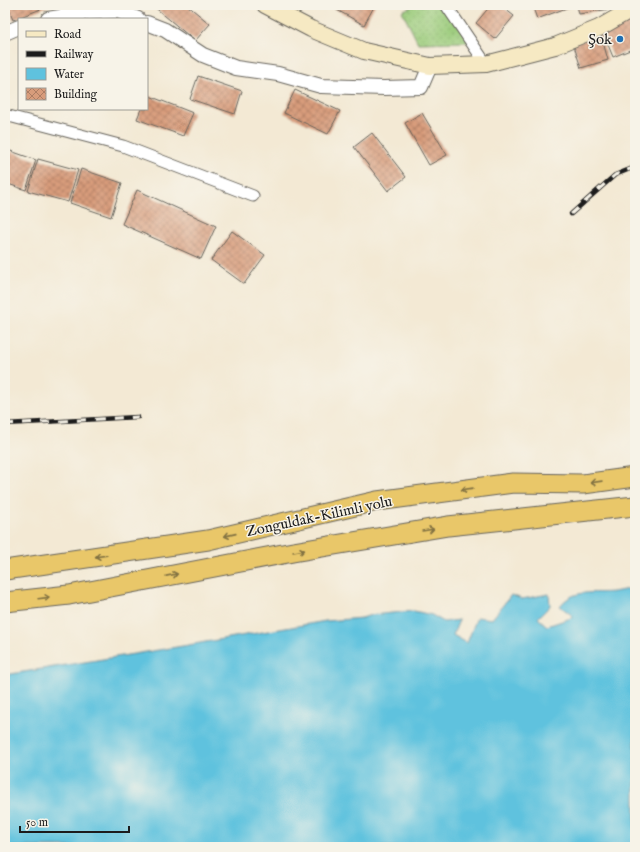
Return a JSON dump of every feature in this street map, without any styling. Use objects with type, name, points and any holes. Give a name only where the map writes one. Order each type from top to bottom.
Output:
[{"type":"highway","name":"Zonguldak-Kilimli yolu","points":[[5,570],[208,540],[377,501],[513,483],[583,484],[635,477]]},
{"type":"highway","name":"Zonguldak-Kilimli yolu","points":[[5,602],[69,595],[292,552],[448,526],[635,506]]},
{"type":"main road","points":[[266,5],[311,29],[364,51],[430,66],[486,64],[555,46],[599,28],[635,7]]},
{"type":"street","points":[[446,5],[486,64]]},
{"type":"street","points":[[54,18],[84,13],[118,11],[136,18]]},
{"type":"street","points":[[148,23],[165,30],[203,55],[236,68],[278,74],[320,86],[420,87],[430,66]]},
{"type":"street","points":[[5,33],[18,27]]},
{"type":"street","points":[[5,115],[123,146],[253,196]]},
{"type":"green space","points":[[415,5],[446,5],[471,42],[418,43],[402,11]]},
{"type":"water","points":[[635,587],[635,847],[5,847],[5,675],[326,621],[414,611],[432,615],[444,622],[459,620],[453,635],[467,643],[477,617],[492,619],[511,595],[522,599],[549,594],[550,606],[538,618],[547,626],[574,617],[560,606],[571,596],[584,593],[613,592]]},
{"type":"building","points":[[7,5],[51,5],[18,18],[13,20]]},
{"type":"building","points":[[152,5],[187,5],[210,24],[195,41]]},
{"type":"building","points":[[328,5],[375,5],[364,25]]},
{"type":"building","points":[[491,5],[500,5],[514,16],[495,39],[476,23]]},
{"type":"building","points":[[532,5],[569,5],[569,7],[537,19]]},
{"type":"building","points":[[577,5],[609,5],[610,9],[579,14]]},
{"type":"building","name":"Şok","points":[[635,17],[635,48],[613,57],[602,30]]},
{"type":"building","points":[[601,35],[608,60],[581,68],[573,43]]},
{"type":"building","points":[[198,76],[242,91],[235,114],[190,99]]},
{"type":"building","points":[[295,90],[340,111],[328,134],[284,113]]},
{"type":"building","points":[[148,95],[193,113],[183,136],[137,119],[141,110],[148,110]]},
{"type":"building","points":[[422,113],[447,155],[429,165],[405,123]]},
{"type":"building","points":[[372,133],[406,177],[388,191],[354,147]]},
{"type":"building","points":[[5,149],[36,160],[26,190],[5,183]]},
{"type":"building","points":[[38,159],[78,170],[68,202],[28,191]]},
{"type":"building","points":[[81,169],[122,183],[111,217],[70,203]]},
{"type":"building","points":[[137,190],[216,226],[201,259],[122,224]]},
{"type":"building","points":[[232,231],[265,255],[244,284],[211,260]]},
{"type":"railway","points":[[571,214],[615,175],[635,167]]},
{"type":"railway","points":[[5,424],[138,417]]},
{"type":"place","name":"Şok","points":[[620,39]]}]
